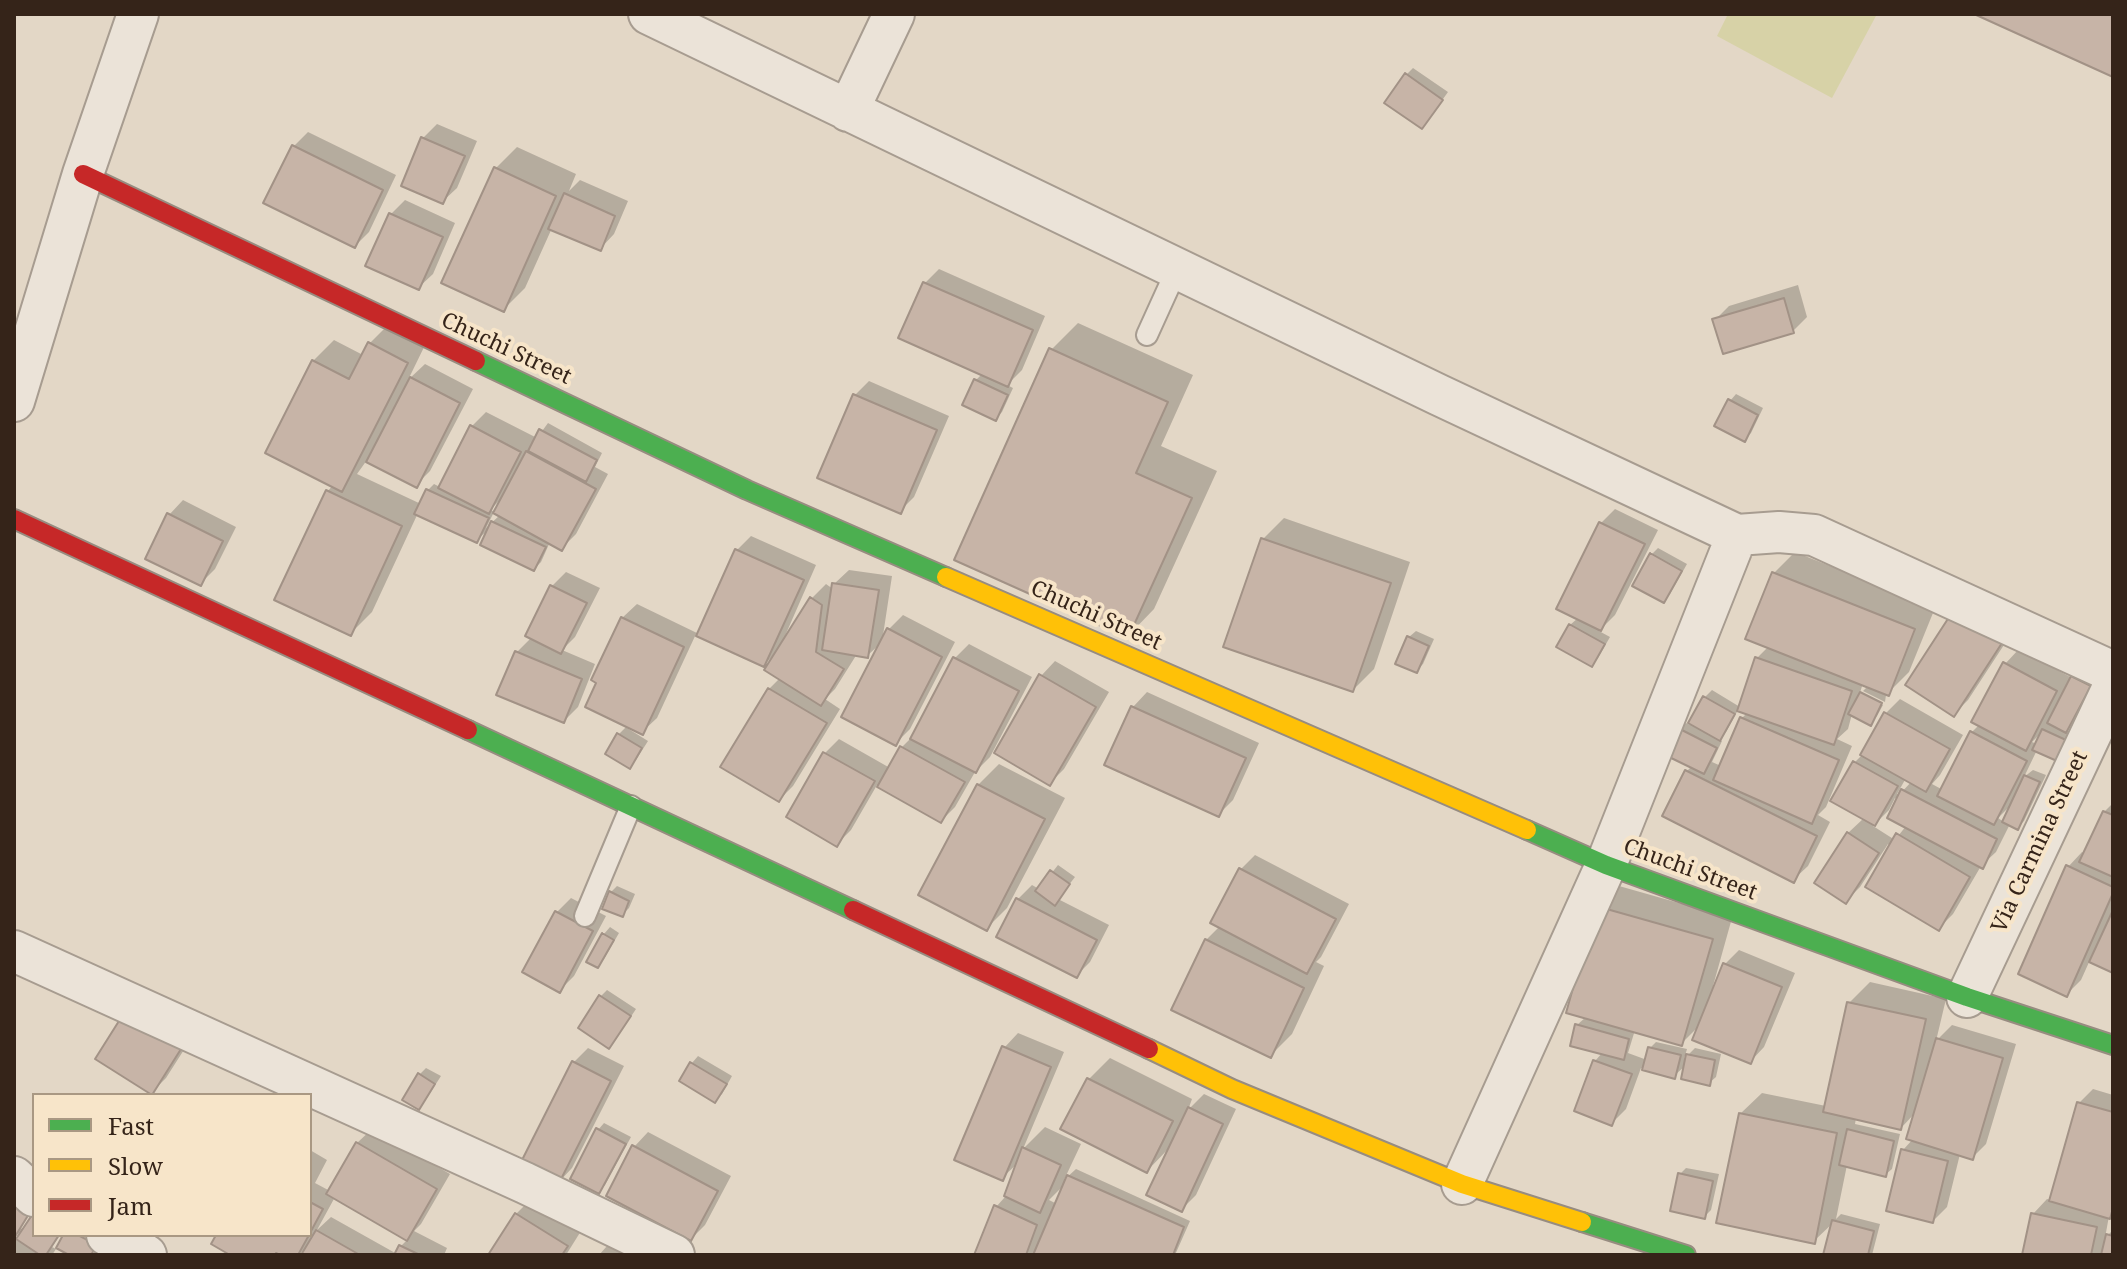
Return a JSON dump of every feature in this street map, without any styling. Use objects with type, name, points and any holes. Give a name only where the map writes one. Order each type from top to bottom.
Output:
[{"type":"street","points":[[14,401],[83,174],[138,14]]},
{"type":"street","points":[[649,14],[1439,395],[1737,535],[1779,532],[1814,535],[2113,672]]},
{"type":"street","points":[[848,111],[894,14]]},
{"type":"street","name":"Chuchi Street","points":[[83,174],[747,490],[1606,865],[1967,997],[2113,1045]]},
{"type":"street","points":[[14,519],[1232,1089],[1462,1184],[1686,1255]]},
{"type":"street","points":[[1462,1184],[1606,865],[1737,535]]},
{"type":"street","name":"Via Carmina Street","points":[[1967,997],[2113,687]]},
{"type":"street","points":[[14,951],[510,1176],[674,1255]]},
{"type":"street","points":[[14,1177],[32,1194]]},
{"type":"street","points":[[111,1237],[146,1255]]},
{"type":"lane","points":[[1147,335],[1177,269]]},
{"type":"lane","points":[[585,916],[631,806]]},
{"type":"shaded area","points":[[1728,14],[1877,14],[1832,98],[1717,36]]},
{"type":"building","points":[[1974,14],[2113,14],[2113,77]]},
{"type":"building","points":[[1405,73],[1443,100],[1422,129],[1384,103]]},
{"type":"building","points":[[421,137],[465,156],[443,204],[401,186]]},
{"type":"building","points":[[292,145],[383,190],[355,248],[263,203]]},
{"type":"building","points":[[494,167],[556,196],[504,312],[441,283]]},
{"type":"building","points":[[564,193],[615,216],[601,251],[548,229]]},
{"type":"building","points":[[389,213],[443,237],[419,290],[365,266]]},
{"type":"building","points":[[923,282],[1033,330],[1008,387],[898,338]]},
{"type":"building","points":[[1784,298],[1794,333],[1723,354],[1712,319]]},
{"type":"building","points":[[368,342],[408,363],[342,492],[265,453],[312,360],[349,379]]},
{"type":"building","points":[[1049,348],[1168,402],[1136,473],[1192,498],[1128,638],[954,560]]},
{"type":"building","points":[[410,377],[460,403],[417,488],[366,462]]},
{"type":"building","points":[[974,379],[1008,395],[996,421],[962,405]]},
{"type":"building","points":[[853,394],[937,430],[901,514],[817,478]]},
{"type":"building","points":[[1728,399],[1758,415],[1745,442],[1714,426]]},
{"type":"building","points":[[470,425],[521,452],[489,514],[438,488]]},
{"type":"building","points":[[539,429],[597,460],[586,482],[528,451]]},
{"type":"building","points":[[526,451],[596,489],[562,551],[493,513]]},
{"type":"building","points":[[426,489],[489,518],[477,543],[414,514]]},
{"type":"building","points":[[326,490],[402,526],[351,636],[274,600]]},
{"type":"building","points":[[167,513],[223,541],[201,586],[145,559]]},
{"type":"building","points":[[491,521],[546,547],[534,571],[480,545]]},
{"type":"building","points":[[1599,522],[1645,544],[1601,631],[1556,609]]},
{"type":"building","points":[[1261,538],[1391,583],[1353,692],[1223,647]]},
{"type":"building","points":[[735,549],[804,580],[764,667],[696,636]]},
{"type":"building","points":[[1650,553],[1682,571],[1664,603],[1632,586]]},
{"type":"building","points":[[1772,572],[1915,629],[1889,696],[1745,639]]},
{"type":"building","points":[[832,583],[879,590],[868,658],[822,650]]},
{"type":"building","points":[[550,585],[587,603],[561,654],[525,636]]},
{"type":"building","points":[[810,597],[822,605],[816,652],[844,669],[821,706],[764,670]]},
{"type":"building","points":[[1953,611],[2002,643],[1954,717],[1905,685]]},
{"type":"building","points":[[621,617],[684,647],[643,735],[585,707],[596,683],[591,680]]},
{"type":"building","points":[[1569,624],[1605,644],[1592,667],[1556,647]]},
{"type":"building","points":[[887,628],[942,657],[896,746],[841,717]]},
{"type":"building","points":[[1407,636],[1429,646],[1417,673],[1395,664]]},
{"type":"building","points":[[515,651],[582,679],[564,723],[496,695]]},
{"type":"building","points":[[953,657],[1019,691],[976,773],[910,739]]},
{"type":"building","points":[[1755,657],[1852,691],[1834,745],[1737,711]]},
{"type":"building","points":[[2003,662],[2057,691],[2026,751],[1971,722]]},
{"type":"building","points":[[1039,674],[1096,707],[1050,786],[994,753]]},
{"type":"building","points":[[2071,676],[2091,686],[2066,733],[2047,723]]},
{"type":"building","points":[[768,688],[827,723],[779,802],[720,767]]},
{"type":"building","points":[[1860,692],[1882,703],[1871,726],[1848,714]]},
{"type":"building","points":[[1703,696],[1735,714],[1720,741],[1688,723]]},
{"type":"building","points":[[1131,706],[1246,758],[1219,817],[1104,765]]},
{"type":"building","points":[[1884,712],[1950,749],[1926,792],[1860,755]]},
{"type":"building","points":[[1740,717],[1839,760],[1812,824],[1713,780]]},
{"type":"building","points":[[1678,728],[1717,748],[1704,774],[1665,755]]},
{"type":"building","points":[[2042,729],[2066,740],[2057,761],[2032,750]]},
{"type":"building","points":[[1970,731],[2027,761],[1994,825],[1937,796]]},
{"type":"building","points":[[617,733],[642,748],[630,769],[605,754]]},
{"type":"building","points":[[900,746],[965,782],[941,823],[877,787]]},
{"type":"building","points":[[823,752],[875,781],[837,847],[786,817]]},
{"type":"building","points":[[1853,761],[1898,786],[1875,826],[1830,801]]},
{"type":"building","points":[[1685,770],[1817,836],[1794,883],[1662,816]]},
{"type":"building","points":[[2024,775],[2040,782],[2018,830],[2002,822]]},
{"type":"building","points":[[977,784],[1045,819],[987,931],[918,895]]},
{"type":"building","points":[[1901,789],[1997,839],[1983,869],[1887,818]]},
{"type":"building","points":[[2103,811],[2113,815],[2113,877],[2079,862]]},
{"type":"building","points":[[1847,832],[1879,853],[1846,904],[1814,883]]},
{"type":"building","points":[[1896,833],[1970,877],[1939,931],[1865,887]]},
{"type":"building","points":[[2066,865],[2113,887],[2067,997],[2018,974]]},
{"type":"building","points":[[1239,868],[1336,919],[1307,974],[1210,923]]},
{"type":"building","points":[[1050,870],[1070,884],[1055,906],[1035,891]]},
{"type":"building","points":[[609,891],[629,901],[623,917],[602,909]]},
{"type":"building","points":[[1016,898],[1097,940],[1077,978],[996,937]]},
{"type":"building","points":[[1596,906],[1713,939],[1682,1046],[1566,1013]]},
{"type":"building","points":[[2113,910],[2113,973],[2089,962]]},
{"type":"building","points":[[555,911],[593,931],[560,993],[522,972]]},
{"type":"building","points":[[602,933],[614,940],[598,968],[586,962]]},
{"type":"building","points":[[1205,939],[1304,988],[1271,1058],[1171,1010]]},
{"type":"building","points":[[1723,963],[1782,987],[1751,1064],[1692,1040]]},
{"type":"building","points":[[599,995],[631,1016],[609,1049],[578,1028]]},
{"type":"building","points":[[1847,1002],[1926,1019],[1901,1130],[1823,1112]]},
{"type":"building","points":[[124,1013],[181,1049],[153,1093],[95,1059]]},
{"type":"building","points":[[1575,1024],[1629,1039],[1624,1060],[1570,1046]]},
{"type":"building","points":[[1936,1038],[2003,1058],[1973,1160],[1906,1139]]},
{"type":"building","points":[[1002,1046],[1051,1067],[1003,1181],[954,1160]]},
{"type":"building","points":[[1648,1047],[1681,1055],[1675,1079],[1642,1070]]},
{"type":"building","points":[[1686,1054],[1715,1060],[1710,1086],[1681,1079]]},
{"type":"building","points":[[1593,1060],[1632,1074],[1612,1126],[1574,1111]]},
{"type":"building","points":[[572,1061],[611,1081],[558,1185],[519,1166]]},
{"type":"building","points":[[690,1062],[727,1084],[715,1103],[679,1081]]},
{"type":"building","points":[[418,1073],[435,1084],[419,1110],[402,1100]]},
{"type":"building","points":[[1087,1078],[1173,1121],[1147,1173],[1060,1129]]},
{"type":"building","points":[[2077,1102],[2113,1112],[2113,1208],[2110,1219],[2049,1201]]},
{"type":"building","points":[[1188,1107],[1223,1124],[1182,1212],[1146,1195]]},
{"type":"building","points":[[1739,1113],[1837,1133],[1815,1244],[1716,1223]]},
{"type":"building","points":[[596,1128],[626,1144],[599,1194],[570,1179]]},
{"type":"building","points":[[1847,1129],[1894,1141],[1886,1177],[1839,1165]]},
{"type":"building","points":[[356,1142],[437,1189],[407,1241],[326,1194]]},
{"type":"building","points":[[632,1145],[718,1191],[691,1241],[606,1196]]},
{"type":"building","points":[[1022,1147],[1061,1165],[1040,1213],[1004,1196]]},
{"type":"building","points":[[1901,1149],[1948,1161],[1933,1223],[1886,1211]]},
{"type":"building","points":[[1678,1173],[1713,1181],[1705,1219],[1670,1211]]},
{"type":"building","points":[[1067,1175],[1184,1227],[1173,1255],[1033,1255]]},
{"type":"building","points":[[14,1198],[32,1209],[16,1235],[14,1234]]},
{"type":"building","points":[[312,1203],[323,1209],[312,1229]]},
{"type":"building","points":[[994,1205],[1037,1225],[1026,1255],[974,1255]]},
{"type":"building","points":[[515,1213],[568,1246],[562,1255],[488,1255]]},
{"type":"building","points":[[2031,1213],[2097,1227],[2091,1255],[2022,1255]]},
{"type":"building","points":[[32,1215],[32,1237],[58,1237],[46,1255],[40,1255],[16,1239]]},
{"type":"building","points":[[1832,1220],[1874,1231],[1868,1255],[1823,1255]]},
{"type":"building","points":[[316,1230],[360,1255],[301,1255]]},
{"type":"building","points":[[2106,1234],[2113,1236],[2113,1255],[2101,1255]]},
{"type":"building","points":[[62,1237],[82,1237],[97,1245],[91,1255],[69,1255],[56,1248]]},
{"type":"building","points":[[215,1237],[308,1237],[298,1255],[230,1255],[211,1244]]},
{"type":"building","points":[[399,1245],[420,1255],[394,1255]]},
{"type":"traffic: fast","points":[[476,361],[747,490],[946,577]]},
{"type":"traffic: fast","points":[[468,730],[853,910]]},
{"type":"traffic: fast","points":[[1527,830],[1606,865],[1967,997],[2113,1045]]},
{"type":"traffic: fast","points":[[1582,1222],[1686,1255]]},
{"type":"traffic: slow","points":[[946,577],[1527,830]]},
{"type":"traffic: slow","points":[[1149,1049],[1232,1089],[1462,1184],[1582,1222]]},
{"type":"traffic: jam","points":[[83,174],[476,361]]},
{"type":"traffic: jam","points":[[14,519],[468,730]]},
{"type":"traffic: jam","points":[[853,910],[1149,1049]]}]
